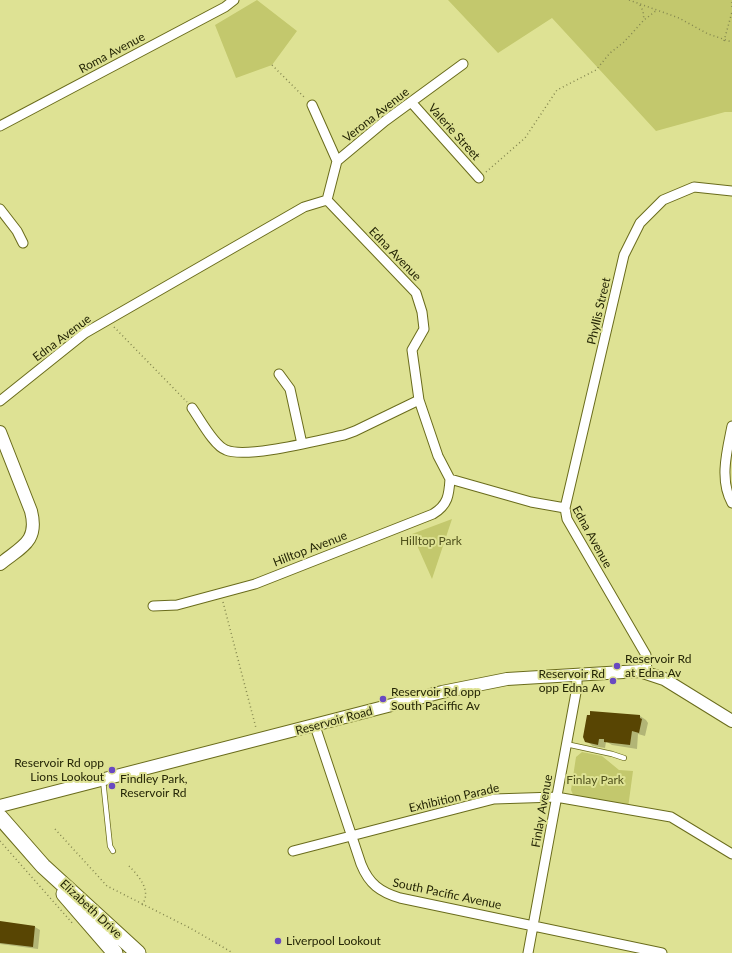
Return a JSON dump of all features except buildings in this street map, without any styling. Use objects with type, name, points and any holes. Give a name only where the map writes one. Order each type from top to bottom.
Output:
[{"type":"main road","name":"Elizabeth Drive","points":[[0,817],[44,866],[138,953]]},
{"type":"main road","name":"Elizabeth Drive","points":[[44,866],[70,904],[115,953]]},
{"type":"street","name":"Roma Avenue","points":[[0,126],[225,7],[234,0]]},
{"type":"street","name":"Verona Avenue","points":[[337,161],[385,121],[463,64]]},
{"type":"street","name":"Valerie Street","points":[[411,102],[479,178]]},
{"type":"street","points":[[312,105],[337,161],[327,200]]},
{"type":"street","name":"Phyllis Street","points":[[565,508],[624,255],[640,223],[663,200],[694,187],[732,190]]},
{"type":"street","name":"Edna Avenue","points":[[0,401],[85,333],[304,207],[327,200],[416,293],[422,312],[424,329],[412,350],[419,400],[438,456],[450,479],[531,502],[565,508],[567,518],[646,655],[647,673]]},
{"type":"street","points":[[0,209],[17,231],[23,243]]},
{"type":"street","points":[[279,374],[290,389],[302,444]]},
{"type":"street","points":[[192,408],[218,445],[226,450],[244,454],[302,444],[355,431],[419,400]]},
{"type":"street","points":[[732,426],[724,469],[728,497],[732,503]]},
{"type":"street","points":[[0,432],[35,524],[34,531],[30,538],[0,564]]},
{"type":"street","name":"Hilltop Avenue","points":[[153,606],[177,605],[255,584],[433,514],[445,505],[450,479]]},
{"type":"street","name":"Reservoir Road","points":[[0,806],[472,685],[507,679],[633,671],[647,673],[664,679],[732,721]]},
{"type":"street","name":"Finlay Avenue","points":[[528,953],[577,687],[577,674]]},
{"type":"street","name":"South Pacific Avenue","points":[[314,726],[365,874],[371,883],[387,894],[662,953]]},
{"type":"street","name":"Exhibition Parade","points":[[293,851],[494,799],[556,797],[672,817],[732,854]]},
{"type":"lane","points":[[566,744],[624,758]]},
{"type":"lane","points":[[102,779],[110,846],[113,851]]},
{"type":"path","points":[[629,0],[689,23],[724,41],[732,42]]},
{"type":"path","points":[[732,2],[732,9]]},
{"type":"path","points":[[640,4],[644,20]]},
{"type":"path","points":[[479,178],[525,138],[557,90],[596,70],[610,53],[624,42],[644,20],[657,10]]},
{"type":"path","points":[[724,41],[732,12]]},
{"type":"path","points":[[272,65],[312,105]]},
{"type":"path","points":[[108,319],[192,408]]},
{"type":"path","points":[[221,593],[256,728]]},
{"type":"path","points":[[55,829],[107,886],[190,928],[233,953]]},
{"type":"path","points":[[0,841],[75,926]]},
{"type":"path","points":[[130,866],[138,876],[145,889],[145,901],[142,905]]},
{"type":"green space","points":[[257,0],[297,31],[272,65],[236,78],[215,25]]},
{"type":"green space","points":[[448,0],[732,0],[732,112],[725,112],[656,131],[552,18],[498,53]]},
{"type":"green space","name":"Hilltop Park","points":[[452,519],[432,579],[412,534]]},
{"type":"green space","name":"Finlay Park","points":[[582,752],[602,756],[619,770],[633,771],[628,808],[574,797],[571,790],[576,757]]},
{"type":"place","name":"Reservoir Rd at Edna Av","points":[[617,666]]},
{"type":"place","name":"Reservoir Rd opp Edna Av","points":[[613,681]]},
{"type":"place","name":"Reservoir Rd opp South Paciffic Av","points":[[383,699]]},
{"type":"place","name":"Reservoir Rd opp Lions Lookout","points":[[112,770]]},
{"type":"place","name":"Findley Park, Reservoir Rd","points":[[112,786]]},
{"type":"place","name":"Liverpool Lookout","points":[[278,941]]}]
